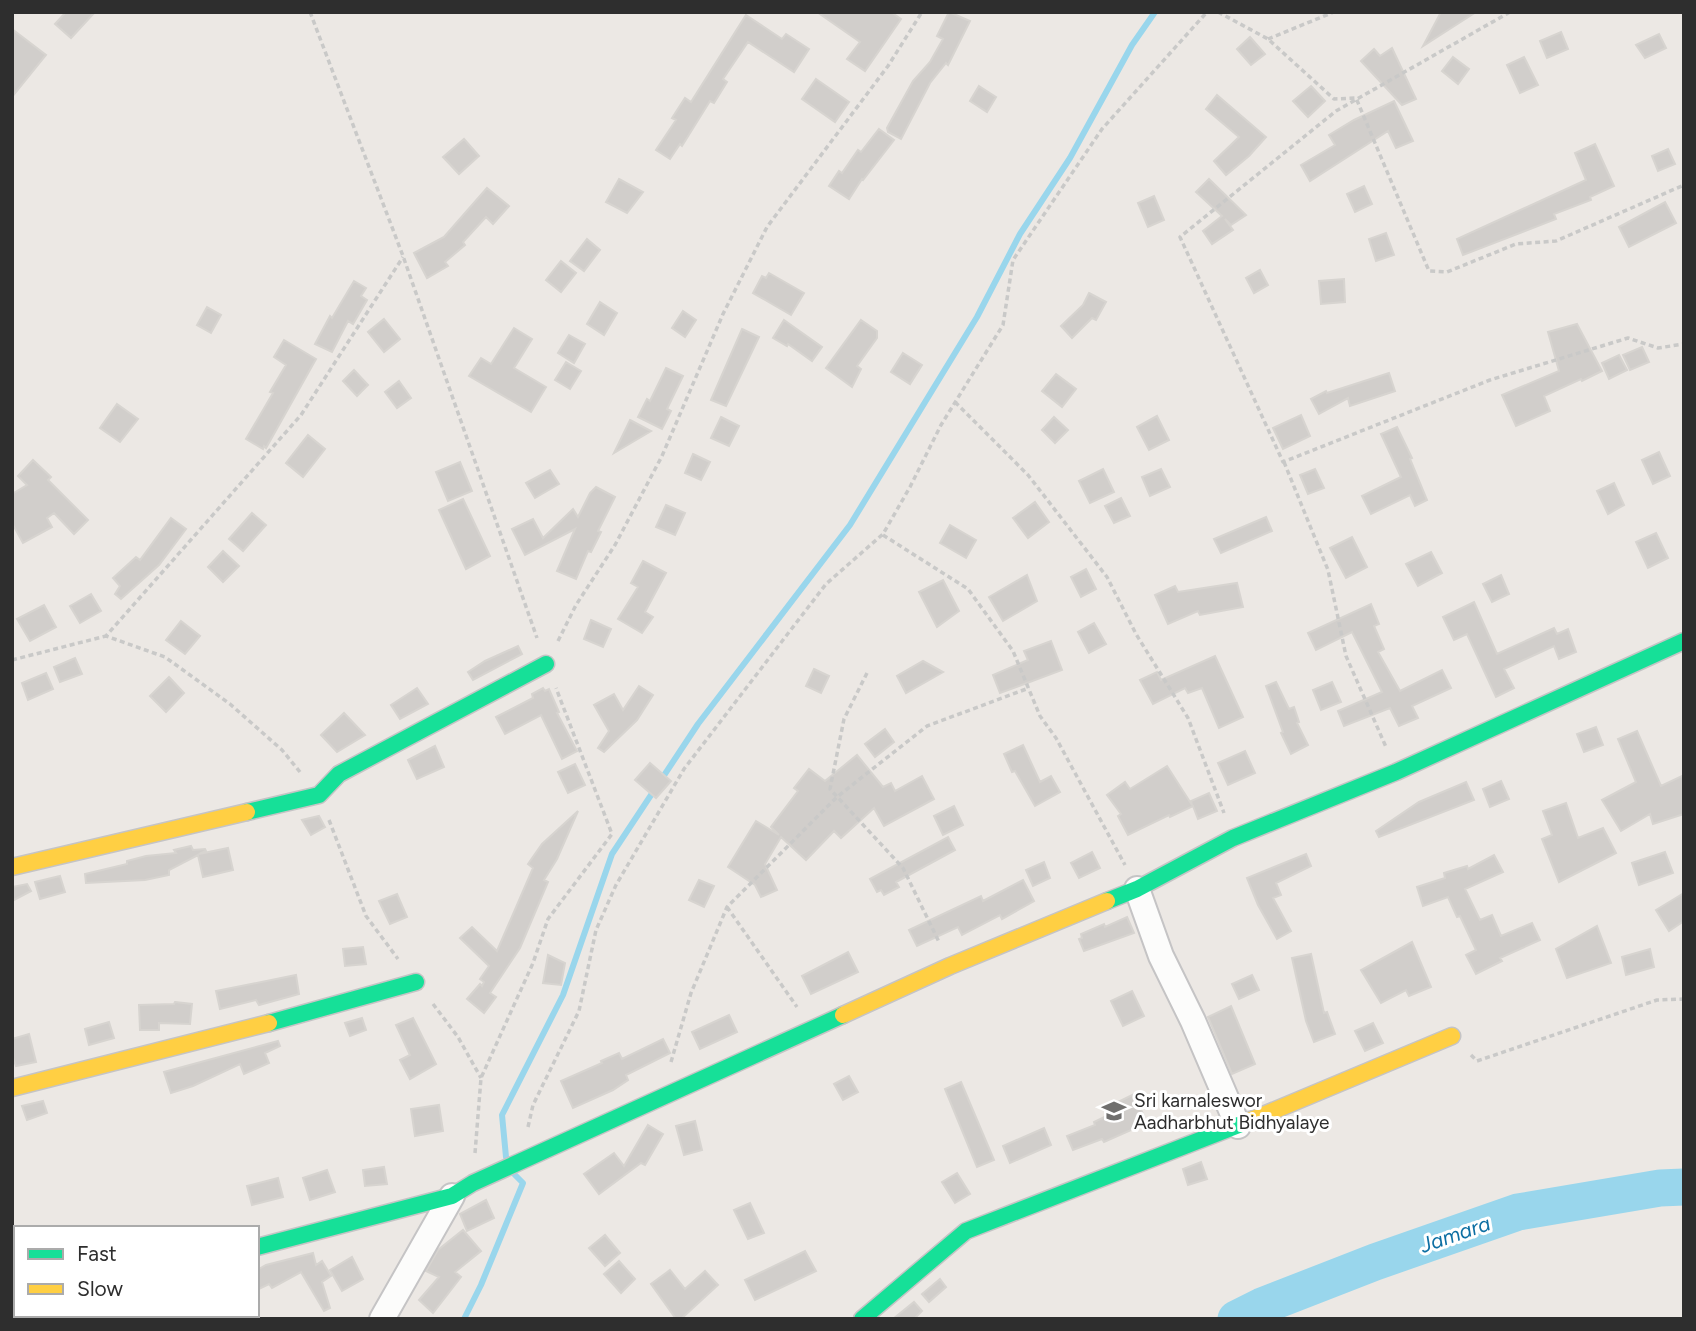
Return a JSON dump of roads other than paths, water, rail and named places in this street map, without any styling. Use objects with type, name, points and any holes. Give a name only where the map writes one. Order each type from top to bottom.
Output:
[{"type":"street","points":[[259,1246],[462,1189],[950,966],[1137,889],[1233,838],[1396,772],[1684,641]]},
{"type":"street","points":[[12,867],[319,795],[340,774],[546,664]]},
{"type":"street","points":[[1137,889],[1161,956],[1193,1021],[1238,1126]]},
{"type":"street","points":[[12,1088],[204,1041],[416,982]]},
{"type":"street","points":[[862,1319],[966,1231],[1238,1126],[1452,1036]]},
{"type":"street","points":[[382,1319],[462,1189]]},
{"type":"waterway","points":[[506,1157],[502,1115],[563,995],[612,854],[698,724],[850,525],[977,317],[1020,234],[1070,158],[1132,45],[1155,12]]},
{"type":"waterway","points":[[464,1319],[523,1183],[515,1175]]},
{"type":"waterway","name":"Jamara","points":[[1236,1319],[1262,1306],[1375,1262],[1518,1212],[1660,1188],[1684,1187]]},
{"type":"place","name":"Sri karnaleswor Aadharbhut Bidhyalaye","points":[[1114,1111]]}]
